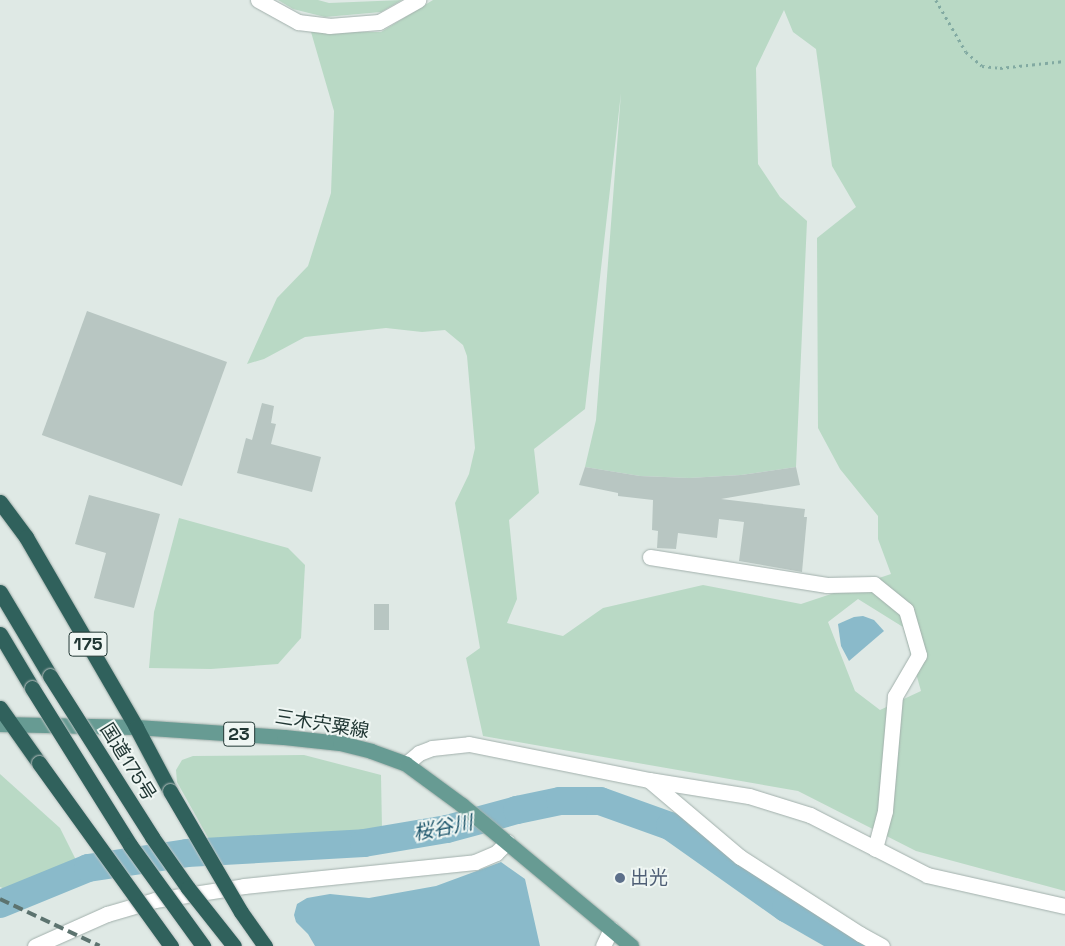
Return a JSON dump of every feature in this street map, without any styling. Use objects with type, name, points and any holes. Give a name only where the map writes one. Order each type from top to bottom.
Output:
[{"type":"highway","name":"175","points":[[0,502],[26,537],[136,727],[170,791],[237,904],[265,946]]},
{"type":"highway","name":"国道175号","points":[[0,592],[50,676],[152,837],[188,888],[234,946]]},
{"type":"highway","points":[[0,634],[130,845],[203,946]]},
{"type":"highway","points":[[0,708],[5,723],[39,764],[172,946]]},
{"type":"main road","name":"三木宍粟線","points":[[5,723],[136,727],[284,737],[340,743],[371,751],[406,764],[462,805],[631,946]]},
{"type":"street","points":[[258,0],[298,22],[329,26],[379,22],[418,0]]},
{"type":"street","points":[[650,557],[827,585],[874,584],[906,610],[919,655],[895,696],[885,811],[875,849]]},
{"type":"street","points":[[406,764],[419,753],[432,748],[469,744],[649,780],[749,796],[810,815],[927,875],[1065,906]]},
{"type":"street","points":[[649,780],[740,857],[860,934],[882,946]]},
{"type":"street","points":[[38,946],[107,914],[154,900],[244,886],[475,862],[496,853],[502,838]]},
{"type":"street","points":[[603,946],[611,929]]},
{"type":"path","points":[[936,0],[966,52],[982,66],[1000,68],[1065,61]]},
{"type":"green space","points":[[278,0],[318,0],[329,3],[402,0],[381,12],[325,17],[293,9]]},
{"type":"green space","points":[[433,0],[1065,0],[1065,891],[916,851],[798,791],[483,736],[466,658],[480,648],[455,503],[469,474],[475,448],[467,356],[463,345],[445,330],[422,332],[386,328],[305,337],[264,359],[247,364],[277,298],[308,266],[331,193],[334,111],[311,32],[381,32]],"holes":[[[784,10],[793,32],[816,49],[832,166],[856,207],[817,238],[818,428],[840,469],[878,516],[878,539],[891,574],[801,604],[703,585],[603,608],[563,636],[507,623],[517,599],[509,520],[539,493],[534,449],[585,409],[621,93],[596,420],[585,467],[640,476],[689,478],[741,475],[796,467],[807,221],[780,197],[758,164],[756,68]],[[858,599],[903,627],[921,691],[880,710],[855,691],[828,622]]]},
{"type":"green space","points":[[179,518],[288,548],[305,565],[301,638],[278,664],[211,669],[149,668],[154,612]]},
{"type":"green space","points":[[304,755],[381,775],[382,830],[312,840],[211,843],[177,782],[176,770],[182,760],[193,756]]},
{"type":"green space","points":[[0,774],[60,828],[78,864],[5,889],[0,887]]},
{"type":"water","points":[[863,616],[874,620],[884,631],[849,661],[841,646],[838,624],[854,617]]},
{"type":"water","points":[[501,862],[525,879],[540,946],[315,946],[308,934],[296,922],[294,915],[297,904],[307,898],[330,894],[369,898],[436,886]]},
{"type":"building","points":[[87,311],[227,362],[182,486],[42,435]]},
{"type":"building","points":[[262,403],[274,406],[271,423],[276,424],[271,444],[321,457],[312,492],[237,473],[246,438],[252,440]]},
{"type":"building","points":[[585,467],[640,476],[689,478],[741,475],[796,467],[800,485],[721,499],[805,509],[804,517],[807,517],[802,572],[739,561],[744,522],[719,519],[717,538],[678,533],[676,549],[657,548],[658,531],[652,530],[653,500],[618,496],[618,493],[579,485]]},
{"type":"building","points":[[89,495],[160,514],[134,608],[94,598],[106,553],[75,544]]},
{"type":"building","points":[[374,604],[389,604],[389,630],[374,630]]},
{"type":"waterway","name":"桜谷川","points":[[0,904],[88,868],[187,853],[364,843],[447,829],[517,810],[560,801],[600,801],[670,826],[786,908],[852,946]]},
{"type":"railway","points":[[0,899],[100,946]]},
{"type":"place","name":"出光","points":[[620,878]]}]
